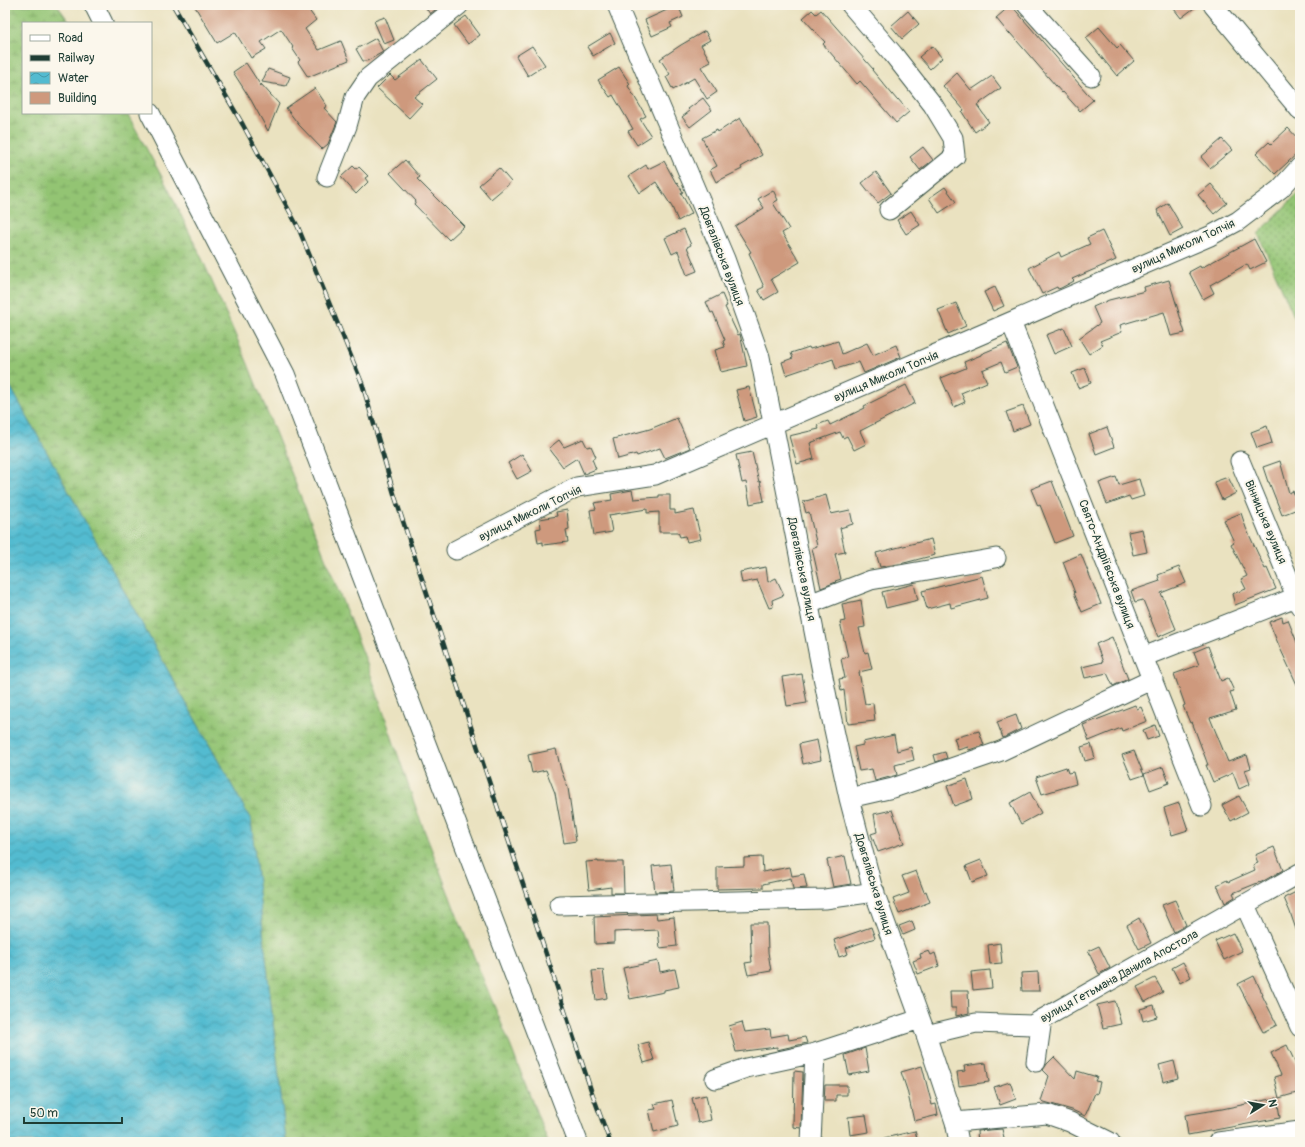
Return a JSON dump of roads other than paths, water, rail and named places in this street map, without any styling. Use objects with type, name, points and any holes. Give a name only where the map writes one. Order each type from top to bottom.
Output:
[{"type":"street","points":[[94,5],[102,22]]},
{"type":"street","points":[[327,177],[347,126],[355,97],[368,78],[459,5]]},
{"type":"street","name":"Довгалівська вулиця","points":[[617,5],[725,259],[760,357],[849,798],[875,892],[955,1122],[959,1142]]},
{"type":"street","points":[[851,5],[893,54],[933,105],[953,138],[955,156],[889,210]]},
{"type":"street","points":[[1027,5],[1091,76]]},
{"type":"street","points":[[1213,5],[1300,110]]},
{"type":"street","points":[[151,114],[285,374],[578,1142]]},
{"type":"street","name":"вулиця Миколи Топчія","points":[[456,550],[578,487],[655,475],[1210,236],[1233,224],[1280,189],[1300,167]]},
{"type":"street","name":"Свято-Андріївська вулиця","points":[[1012,322],[1202,806]]},
{"type":"street","name":"Вінницька вулиця","points":[[1240,462],[1298,601]]},
{"type":"street","points":[[809,604],[871,580],[996,558]]},
{"type":"street","points":[[1143,657],[1298,601]]},
{"type":"street","points":[[849,798],[893,788],[1001,751],[1153,679]]},
{"type":"street","name":"вулиця Гетьмана Данила Апостола","points":[[716,1079],[746,1068],[923,1027],[976,1023],[1032,1025],[1300,873]]},
{"type":"street","points":[[559,905],[825,899],[875,892]]},
{"type":"street","points":[[1245,905],[1300,1027]]},
{"type":"street","points":[[1036,1062],[1042,1019]]},
{"type":"street","points":[[811,1142],[815,1053]]},
{"type":"street","points":[[955,1122],[1047,1114],[1070,1122],[1110,1142]]},
{"type":"street","points":[[1218,1142],[1300,1131]]},
{"type":"water","points":[[5,377],[251,820],[286,1142],[5,1142]]},
{"type":"railway","points":[[173,5],[243,125],[298,227],[362,383],[395,497],[591,1090],[610,1142]]}]
